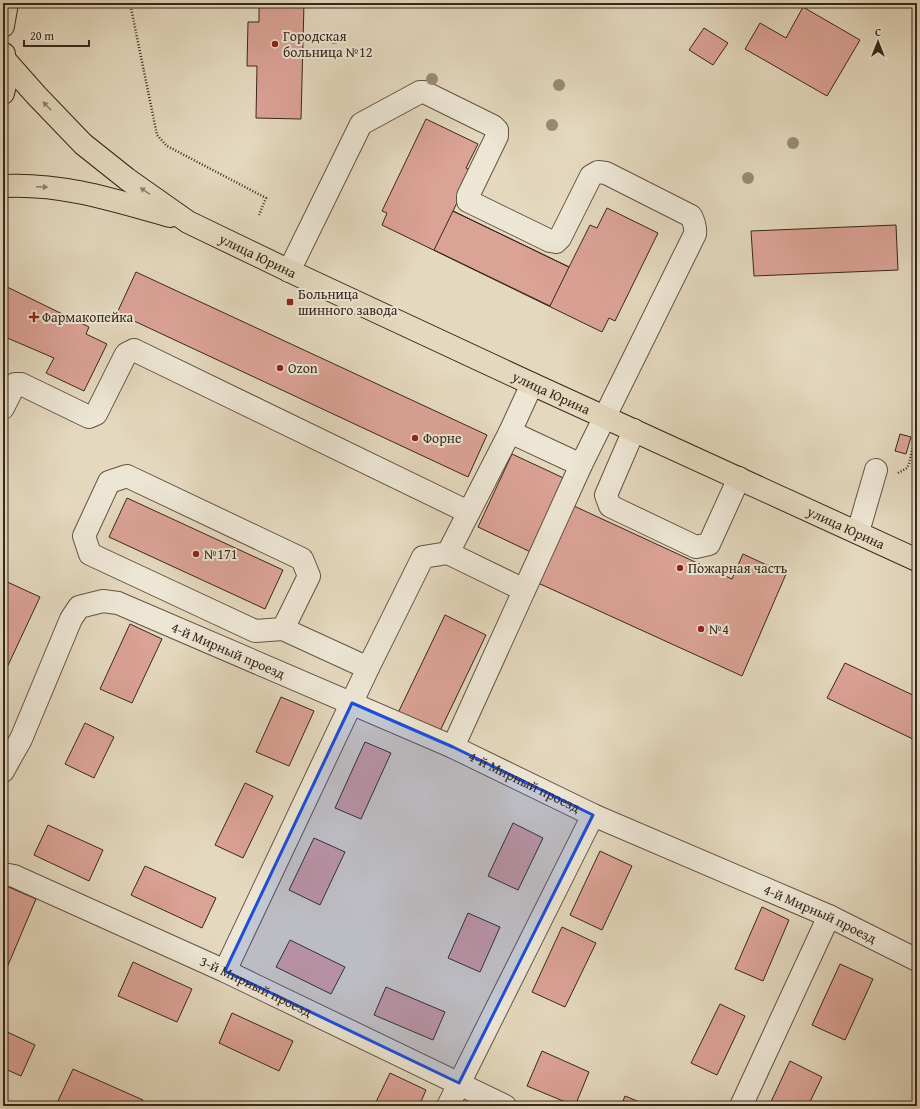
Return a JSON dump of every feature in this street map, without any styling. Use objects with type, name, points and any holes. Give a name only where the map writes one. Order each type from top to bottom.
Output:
[{"type":"main road","points":[[3,26],[7,3]]},
{"type":"main road","points":[[3,93],[5,85],[4,53]]},
{"type":"main road","name":"улица Юрина","points":[[4,53],[36,95],[84,144],[127,179],[188,222]]},
{"type":"main road","name":"улица Юрина","points":[[3,186],[65,189],[111,199],[188,222],[532,384],[917,560]]},
{"type":"street","points":[[290,271],[361,124],[420,92],[424,92],[493,126],[497,130],[497,136],[467,198],[468,200],[550,241],[556,242],[560,238],[591,176],[598,172],[606,174],[687,214],[694,222],[694,234],[606,417],[581,465],[453,747]]},
{"type":"street","points":[[3,408],[15,384],[21,384],[89,417],[96,414],[126,354],[134,350],[468,512]]},
{"type":"street","points":[[448,553],[510,432],[532,384]]},
{"type":"street","points":[[634,430],[606,495],[610,506],[696,547],[709,544],[739,478]]},
{"type":"street","points":[[510,432],[581,465]]},
{"type":"street","points":[[858,532],[886,472]]},
{"type":"street","points":[[283,629],[309,576],[302,559],[127,476],[109,482],[84,536],[90,554],[255,631],[283,629],[368,668]]},
{"type":"street","points":[[225,971],[368,668],[423,557],[448,553],[524,590]]},
{"type":"street","name":"4-й Мирный проезд","points":[[3,771],[21,739],[71,619],[79,607],[103,601],[118,603],[453,747],[593,815],[829,916],[917,960]]},
{"type":"street","points":[[448,1106],[593,815]]},
{"type":"street","name":"3-й Мирный проезд","points":[[3,874],[14,876],[225,971],[505,1106]]},
{"type":"street","points":[[741,1106],[829,916]]},
{"type":"path","points":[[130,3],[157,135],[168,146],[266,198],[259,215]]},
{"type":"path","points":[[886,472],[907,468],[917,428]]},
{"type":"highlighted area","points":[[352,703],[453,747],[593,815],[459,1083],[225,971]]},
{"type":"building","name":"Городская больница №12","points":[[259,3],[304,3],[301,119],[256,118],[257,66],[247,66],[248,22],[259,22]]},
{"type":"building","points":[[803,7],[860,40],[827,96],[745,49],[760,23],[786,38]]},
{"type":"building","points":[[704,28],[728,43],[713,65],[689,50]]},
{"type":"building","points":[[426,119],[478,144],[466,168],[472,171],[453,211],[569,267],[590,225],[597,228],[607,208],[658,233],[615,321],[609,318],[602,332],[382,225],[387,213],[382,211]]},
{"type":"building","points":[[453,211],[569,267],[550,306],[434,250]]},
{"type":"building","points":[[896,225],[898,270],[754,276],[751,231]]},
{"type":"building","points":[[136,272],[487,435],[468,477],[117,313]]},
{"type":"building","points":[[3,285],[89,327],[86,334],[107,344],[84,391],[46,373],[54,358],[5,337],[3,341]]},
{"type":"building","points":[[900,434],[911,437],[906,454],[895,451]]},
{"type":"building","points":[[512,454],[570,481],[535,554],[478,527]]},
{"type":"building","name":"№171","points":[[127,498],[283,570],[265,609],[109,537]]},
{"type":"building","name":"№4","points":[[574,506],[732,579],[743,554],[786,574],[742,676],[538,583]]},
{"type":"building","points":[[3,580],[40,597],[3,676]]},
{"type":"building","points":[[445,615],[486,635],[439,733],[398,713]]},
{"type":"building","points":[[130,624],[162,639],[132,703],[100,689]]},
{"type":"building","points":[[845,663],[917,697],[917,741],[827,698]]},
{"type":"building","points":[[281,697],[314,711],[289,766],[256,752]]},
{"type":"building","points":[[85,723],[114,737],[94,778],[65,764]]},
{"type":"building","points":[[365,742],[391,753],[361,819],[335,808]]},
{"type":"building","points":[[245,783],[273,796],[243,858],[215,845]]},
{"type":"building","points":[[513,823],[543,838],[518,890],[488,876]]},
{"type":"building","points":[[48,825],[103,850],[89,881],[34,855]]},
{"type":"building","points":[[314,838],[345,852],[320,905],[289,890]]},
{"type":"building","points":[[600,851],[632,866],[602,930],[570,915]]},
{"type":"building","points":[[145,866],[216,898],[202,928],[131,895]]},
{"type":"building","points":[[4,885],[36,899],[3,977],[3,888]]},
{"type":"building","points":[[762,907],[789,920],[763,981],[735,969]]},
{"type":"building","points":[[468,913],[500,927],[480,972],[448,958]]},
{"type":"building","points":[[562,927],[596,943],[565,1007],[532,992]]},
{"type":"building","points":[[290,940],[345,967],[331,994],[276,967]]},
{"type":"building","points":[[133,962],[192,989],[177,1022],[118,996]]},
{"type":"building","points":[[840,964],[873,979],[845,1040],[812,1025]]},
{"type":"building","points":[[386,987],[445,1012],[433,1040],[374,1015]]},
{"type":"building","points":[[720,1004],[745,1016],[717,1075],[691,1063]]},
{"type":"building","points":[[232,1013],[293,1041],[279,1071],[219,1043]]},
{"type":"building","points":[[3,1030],[35,1045],[21,1076],[3,1068]]},
{"type":"building","points":[[542,1051],[589,1072],[575,1106],[527,1086]]},
{"type":"building","points":[[790,1061],[822,1077],[808,1106],[769,1106]]},
{"type":"building","points":[[73,1069],[143,1100],[141,1106],[69,1106],[58,1101]]},
{"type":"building","points":[[390,1073],[426,1090],[419,1106],[374,1106]]},
{"type":"building","points":[[625,1096],[649,1106],[621,1106]]},
{"type":"place","name":"Городская больница №12","points":[[275,44]]},
{"type":"place","name":"Больница шинного завода","points":[[290,302]]},
{"type":"place","name":"Фармакопейка","points":[[34,317]]},
{"type":"place","name":"Ozon","points":[[280,368]]},
{"type":"place","name":"Форне","points":[[415,438]]},
{"type":"place","name":"№171","points":[[196,554]]},
{"type":"place","name":"Пожарная часть","points":[[680,568]]},
{"type":"place","name":"№4","points":[[701,629]]}]
